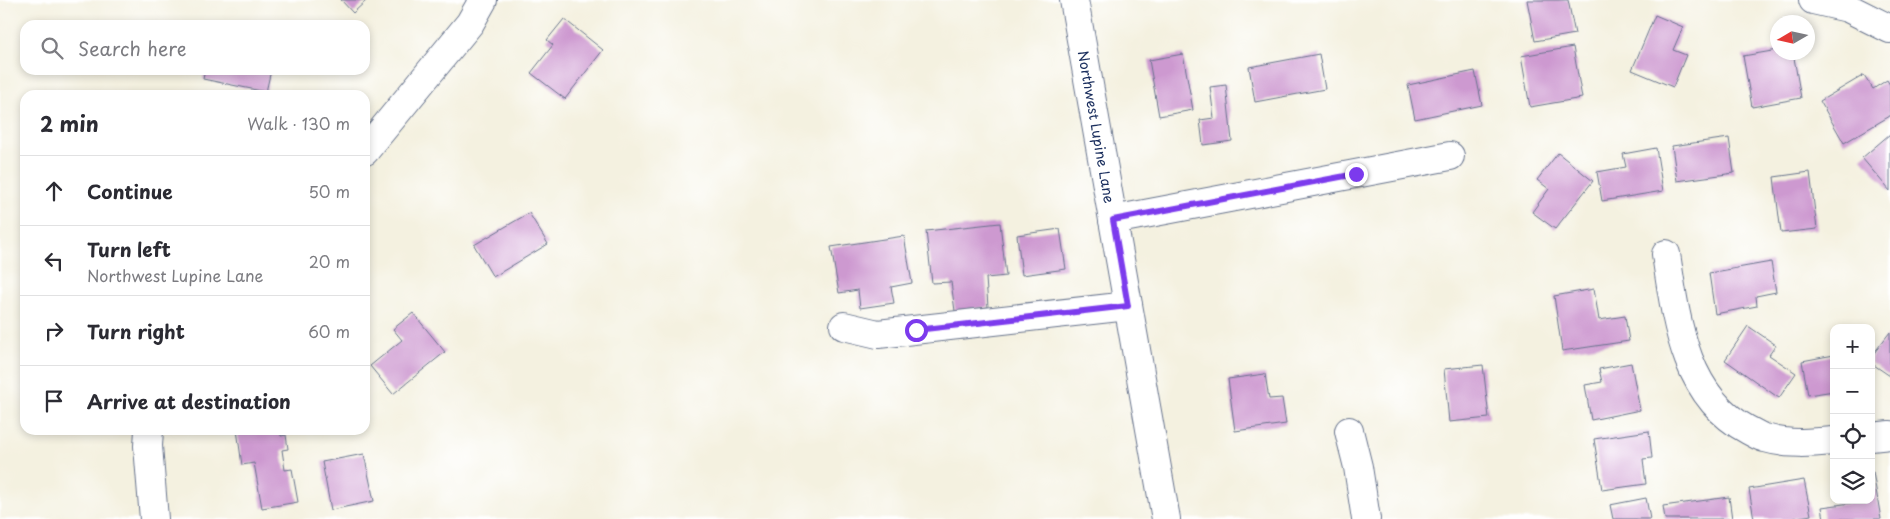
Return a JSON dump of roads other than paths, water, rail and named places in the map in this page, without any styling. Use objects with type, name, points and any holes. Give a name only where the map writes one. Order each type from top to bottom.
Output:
[{"type":"street","points":[[370,145],[470,23],[483,0]]},
{"type":"street","name":"Northwest Lupine Lane","points":[[1074,0],[1166,519]]},
{"type":"street","points":[[1813,0],[1848,8],[1890,29]]},
{"type":"street","points":[[1113,220],[1450,156]]},
{"type":"street","points":[[1666,254],[1676,320],[1685,350],[1698,379],[1713,402],[1734,422],[1764,438],[1785,443],[1830,442]]},
{"type":"street","points":[[844,326],[878,334],[1128,306]]},
{"type":"street","points":[[1349,431],[1358,467],[1366,519]]},
{"type":"street","points":[[149,435],[154,519]]},
{"type":"street","points":[[1875,437],[1890,435]]}]
